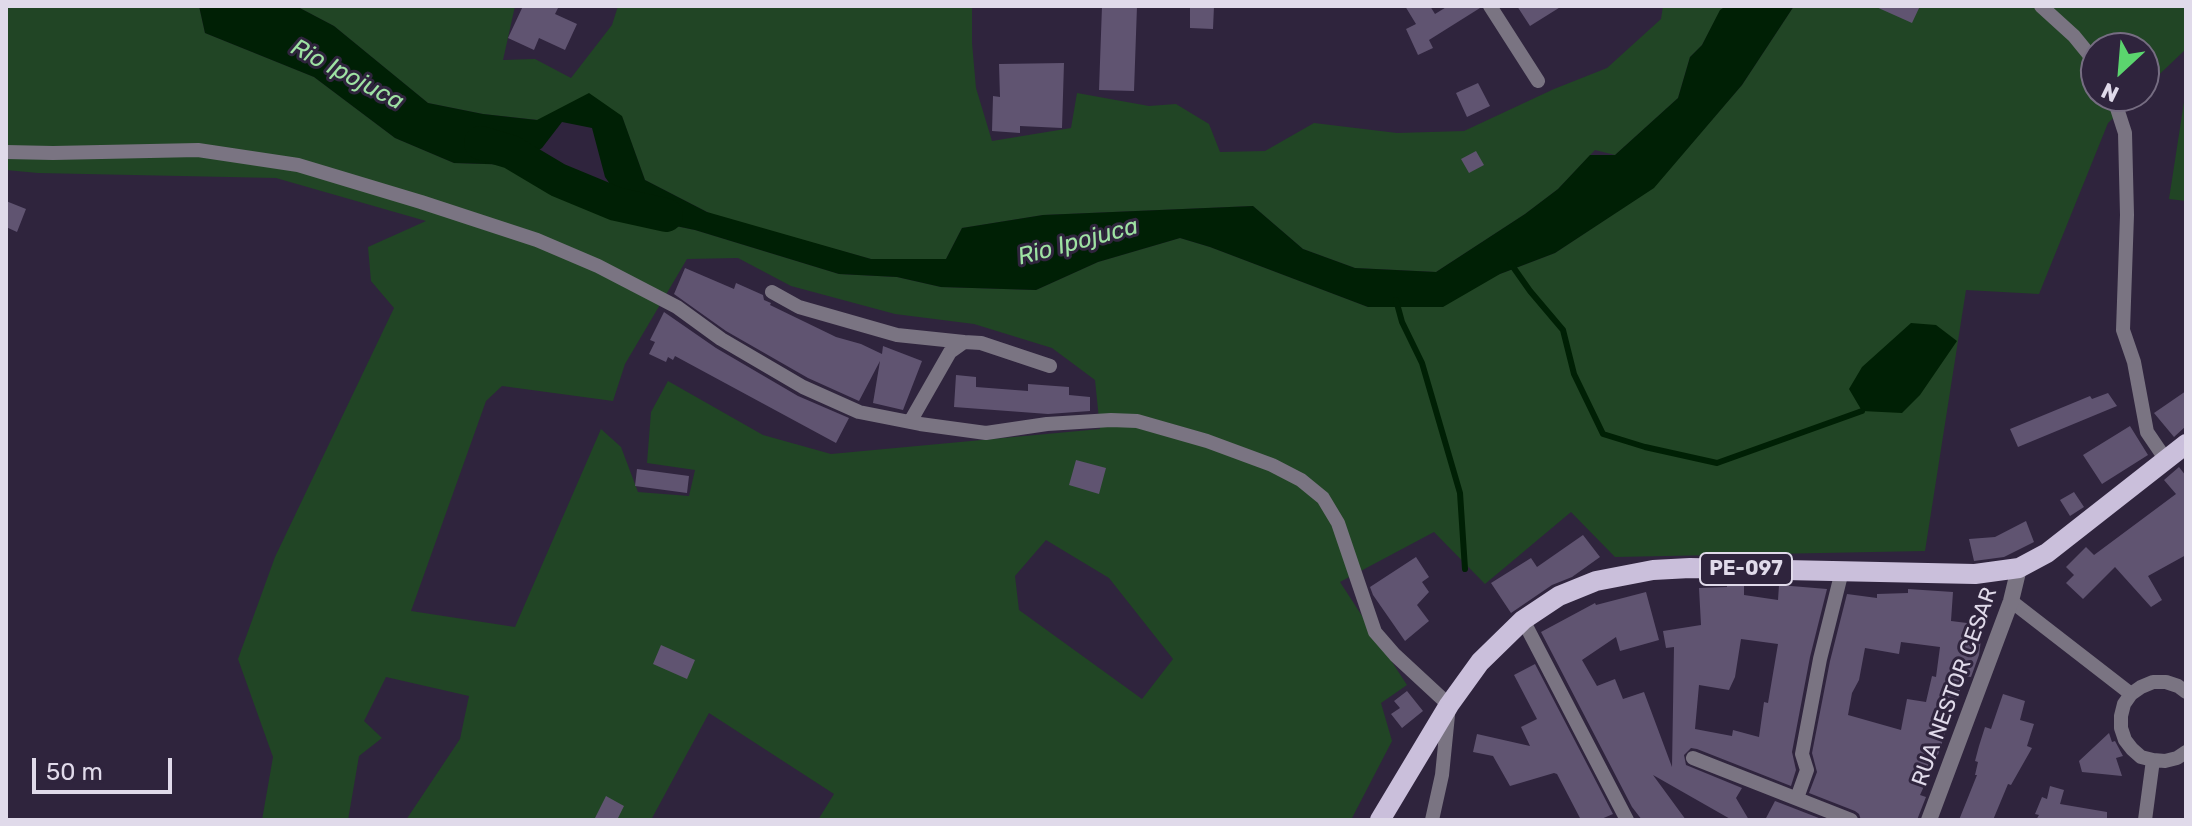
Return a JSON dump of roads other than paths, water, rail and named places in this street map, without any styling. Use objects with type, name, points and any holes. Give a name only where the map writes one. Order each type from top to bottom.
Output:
[{"type":"main road","name":"PE-097","points":[[1380,820],[1449,705],[1480,662],[1523,620],[1559,596],[1596,581],[1639,572],[1690,568],[1975,574],[2019,568],[2047,553],[2186,444]]},
{"type":"street","points":[[1490,6],[1538,81]]},
{"type":"street","points":[[2041,6],[2080,43]]},
{"type":"street","points":[[2118,112],[2125,133],[2127,215],[2123,330],[2134,362],[2147,432],[2166,460]]},
{"type":"street","points":[[6,152],[198,150],[298,165],[537,240],[598,266],[677,307],[721,339],[803,387],[859,412],[986,433],[1047,424],[1137,421],[1207,441],[1272,465],[1301,480],[1323,498],[1338,523],[1375,632],[1449,705],[1442,775],[1432,820]]},
{"type":"street","points":[[772,292],[799,307],[897,335],[981,343],[1050,366]]},
{"type":"street","points":[[910,422],[950,352],[964,342]]},
{"type":"street","name":"RUA NESTOR CESAR","points":[[1929,820],[2011,601],[2019,568]]},
{"type":"street","points":[[1797,798],[1807,770],[1802,754],[1820,659],[1842,571]]},
{"type":"street","points":[[2011,601],[2131,694]]},
{"type":"street","points":[[1523,620],[1627,820]]},
{"type":"street","points":[[2186,692],[2166,682],[2153,682],[2131,694],[2121,716],[2125,740],[2141,757],[2165,761],[2186,752]]},
{"type":"street","points":[[1693,758],[1851,820]]},
{"type":"street","points":[[2145,820],[2153,760]]},
{"type":"water","points":[[199,6],[296,6],[334,26],[428,103],[537,120],[589,93],[622,116],[645,180],[707,212],[871,259],[946,259],[962,228],[1043,215],[1253,206],[1303,249],[1355,268],[1436,272],[1558,189],[1590,155],[1615,155],[1678,98],[1690,57],[1702,45],[1720,10],[1726,6],[1794,6],[1742,85],[1654,188],[1555,253],[1500,274],[1443,307],[1368,307],[1180,238],[1098,262],[1036,290],[941,287],[897,277],[839,274],[695,230],[633,217],[605,177],[592,128],[562,122],[542,148],[517,165],[454,163],[395,138],[314,77],[205,33]]},
{"type":"water","points":[[1911,323],[1936,325],[1957,341],[1920,395],[1902,413],[1862,411],[1849,389],[1862,367]]},
{"type":"waterway","name":"Rio Ipojuca","points":[[481,143],[511,152],[558,180],[616,204],[666,215]]},
{"type":"waterway","points":[[1511,264],[1563,330],[1574,374],[1603,434],[1717,463],[1862,411]]},
{"type":"waterway","points":[[1396,300],[1402,322],[1422,363],[1460,493],[1465,569]]}]
